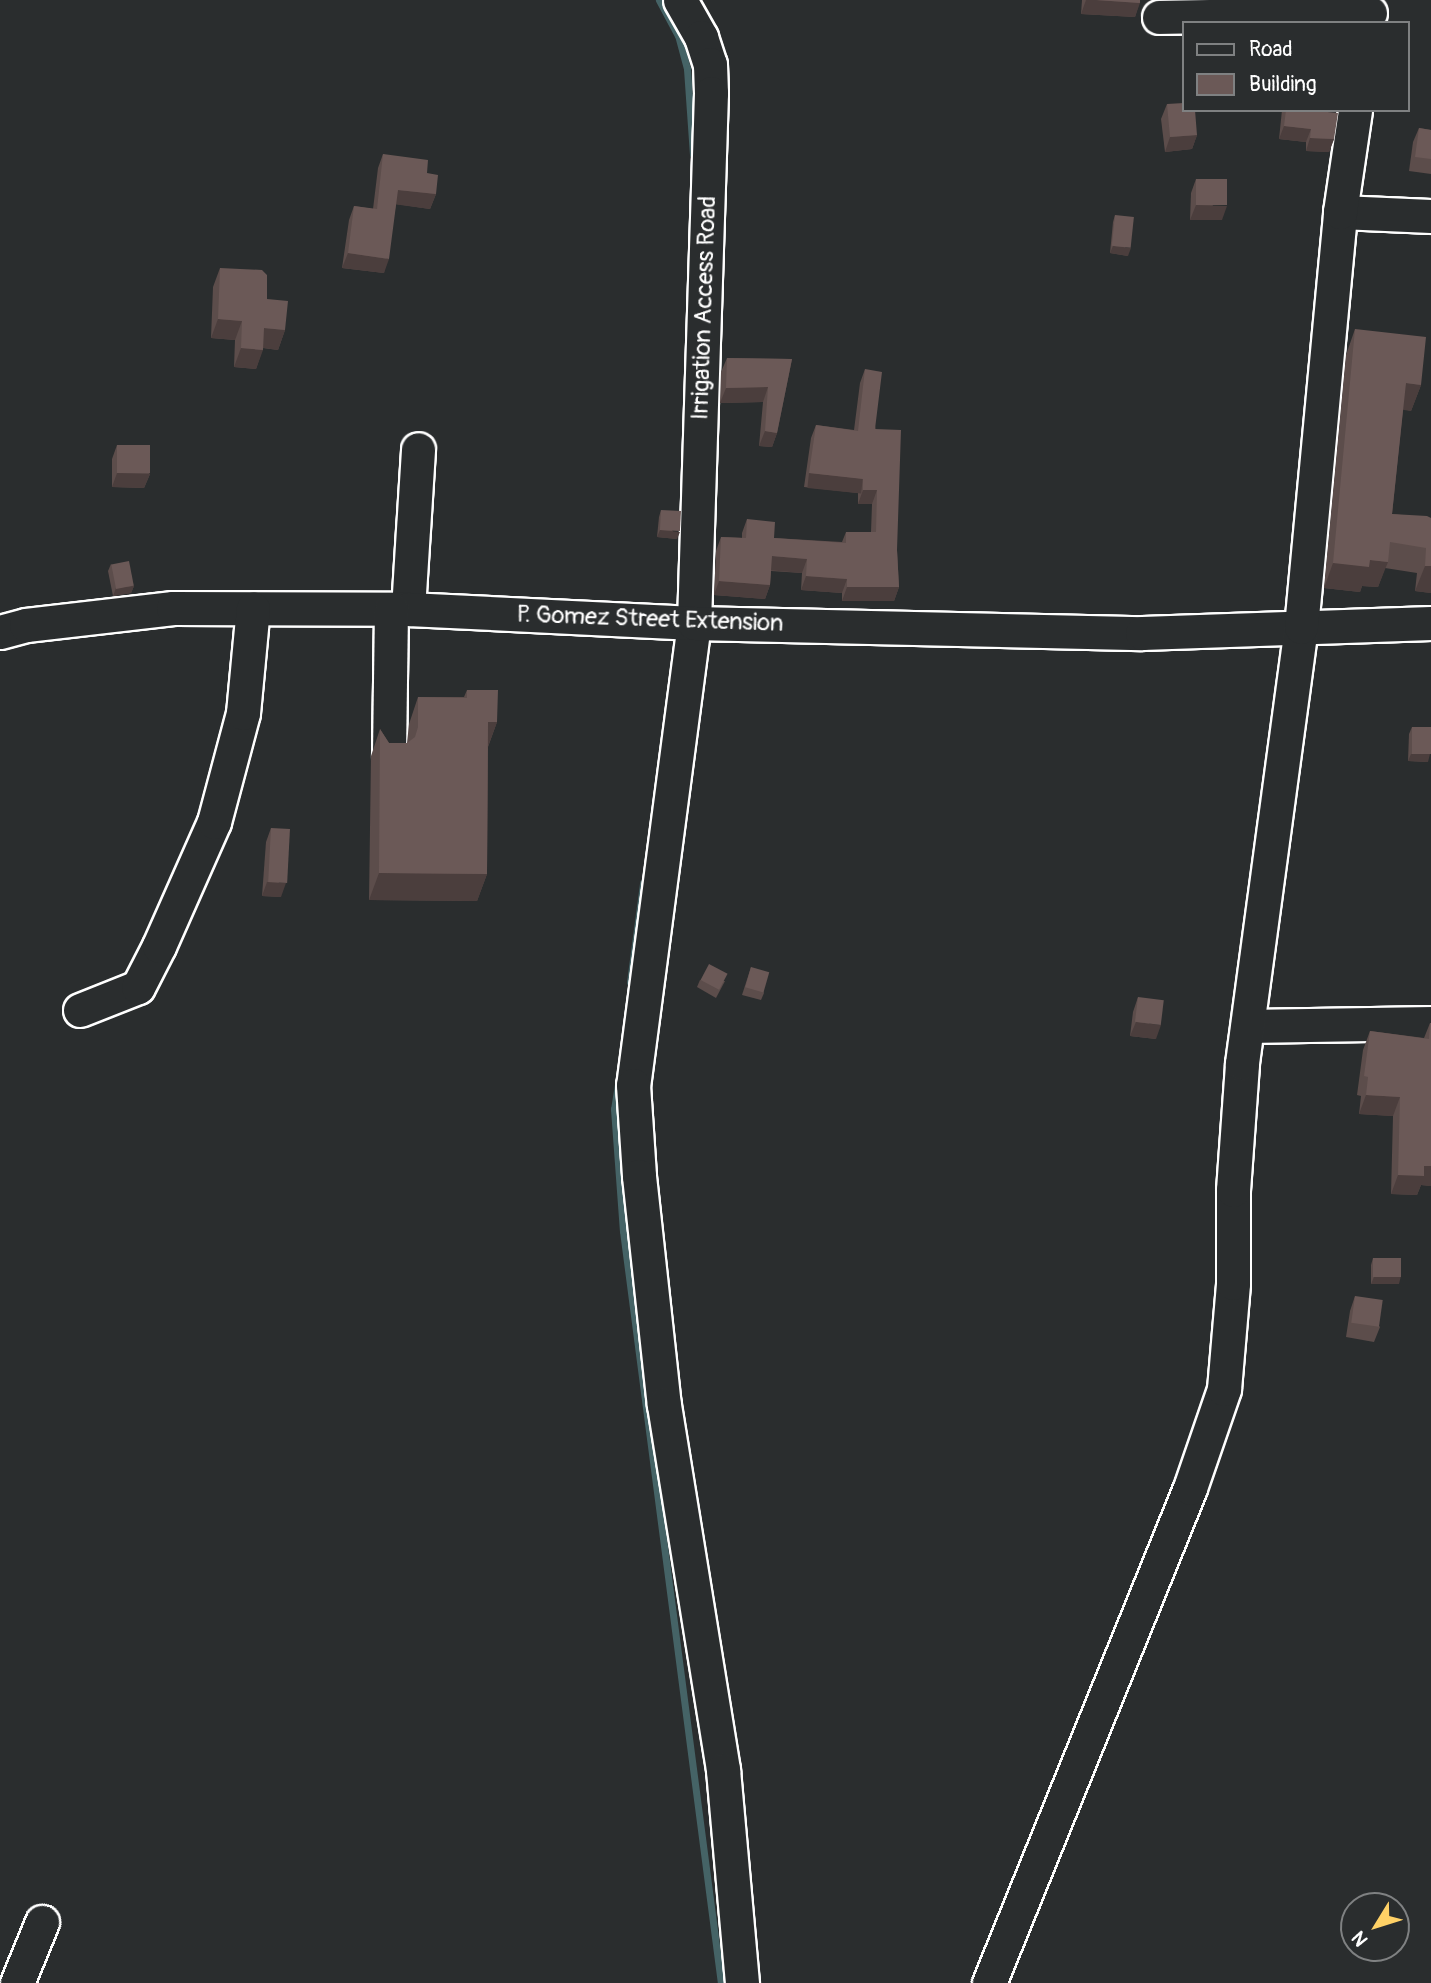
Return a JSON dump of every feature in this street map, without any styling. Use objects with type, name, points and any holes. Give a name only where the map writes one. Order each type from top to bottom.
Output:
[{"type":"street","name":"Irrigation Access Road","points":[[680,0],[701,37],[710,64],[711,83],[694,623],[634,1085],[639,1176],[664,1405],[723,1770],[742,1983]]},
{"type":"street","points":[[1160,17],[1370,12]]},
{"type":"street","points":[[989,1983],[1190,1488],[1224,1388],[1233,1283],[1233,1191],[1242,1063],[1301,626],[1340,212],[1355,112]]},
{"type":"street","points":[[1340,212],[1431,216]]},
{"type":"street","points":[[389,753],[400,609],[418,449]]},
{"type":"street","name":"P. Gomez Street Extension","points":[[0,632],[26,625],[136,610],[253,608],[400,609],[694,623],[1142,633],[1431,623]]},
{"type":"street","points":[[80,1010],[138,987],[214,822],[243,713],[253,608]]},
{"type":"street","points":[[1248,1026],[1431,1023]]},
{"type":"street","points":[[17,1983],[42,1922]]},
{"type":"building","points":[[1096,0],[1140,0],[1140,3]]},
{"type":"building","points":[[1182,103],[1182,112],[1195,112],[1197,135],[1170,137],[1167,104]]},
{"type":"building","points":[[1286,112],[1338,113],[1334,139],[1310,138],[1311,129],[1284,126]]},
{"type":"building","points":[[1419,128],[1431,130],[1431,159],[1415,157]]},
{"type":"building","points":[[383,154],[428,160],[427,173],[438,175],[436,194],[398,190],[389,259],[348,253],[354,206],[377,209]]},
{"type":"building","points":[[1196,179],[1227,179],[1227,205],[1196,205]]},
{"type":"building","points":[[1115,215],[1134,217],[1131,248],[1112,246]]},
{"type":"building","points":[[220,268],[262,270],[267,275],[267,299],[288,301],[285,330],[264,328],[263,350],[241,348],[242,321],[218,319]]},
{"type":"building","points":[[1355,329],[1426,337],[1421,385],[1406,383],[1392,514],[1431,518],[1431,566],[1425,566],[1426,548],[1390,542],[1388,562],[1370,560],[1369,567],[1333,563]]},
{"type":"building","points":[[727,358],[792,359],[777,433],[765,431],[768,387],[726,388]]},
{"type":"building","points":[[865,369],[882,372],[875,429],[901,430],[897,550],[899,587],[847,587],[847,579],[806,576],[807,559],[772,556],[770,585],[719,581],[721,537],[746,538],[747,519],[775,522],[774,538],[846,543],[846,532],[876,532],[877,490],[863,490],[863,479],[809,473],[816,425],[858,431]]},
{"type":"building","points":[[117,445],[150,445],[150,473],[117,473]]},
{"type":"building","points":[[661,510],[681,511],[680,531],[660,530]]},
{"type":"building","points":[[129,561],[134,586],[116,589],[111,564]]},
{"type":"building","points":[[467,690],[498,690],[497,722],[488,722],[487,874],[379,873],[380,729],[389,743],[407,743],[415,737],[418,727],[418,697],[467,698]]},
{"type":"building","points":[[1412,727],[1431,727],[1431,754],[1412,754]]},
{"type":"building","points":[[271,828],[290,829],[287,883],[268,882]]},
{"type":"building","points":[[709,964],[728,974],[719,990],[701,980]]},
{"type":"building","points":[[751,967],[769,972],[763,992],[745,987]]},
{"type":"building","points":[[1138,997],[1164,1000],[1161,1025],[1135,1022]]},
{"type":"building","points":[[1430,1023],[1431,1166],[1424,1166],[1424,1176],[1398,1175],[1400,1097],[1366,1095],[1368,1077],[1364,1076],[1370,1031],[1429,1039]]},
{"type":"building","points":[[1373,1258],[1401,1258],[1401,1277],[1373,1277]]},
{"type":"building","points":[[1355,1296],[1383,1300],[1379,1327],[1351,1323]]},
{"type":"waterway","points":[[659,0],[678,35],[687,69],[693,154]]},
{"type":"waterway","points":[[630,982],[643,883]]},
{"type":"waterway","points":[[618,1084],[614,1109],[623,1231],[721,1983]]}]
